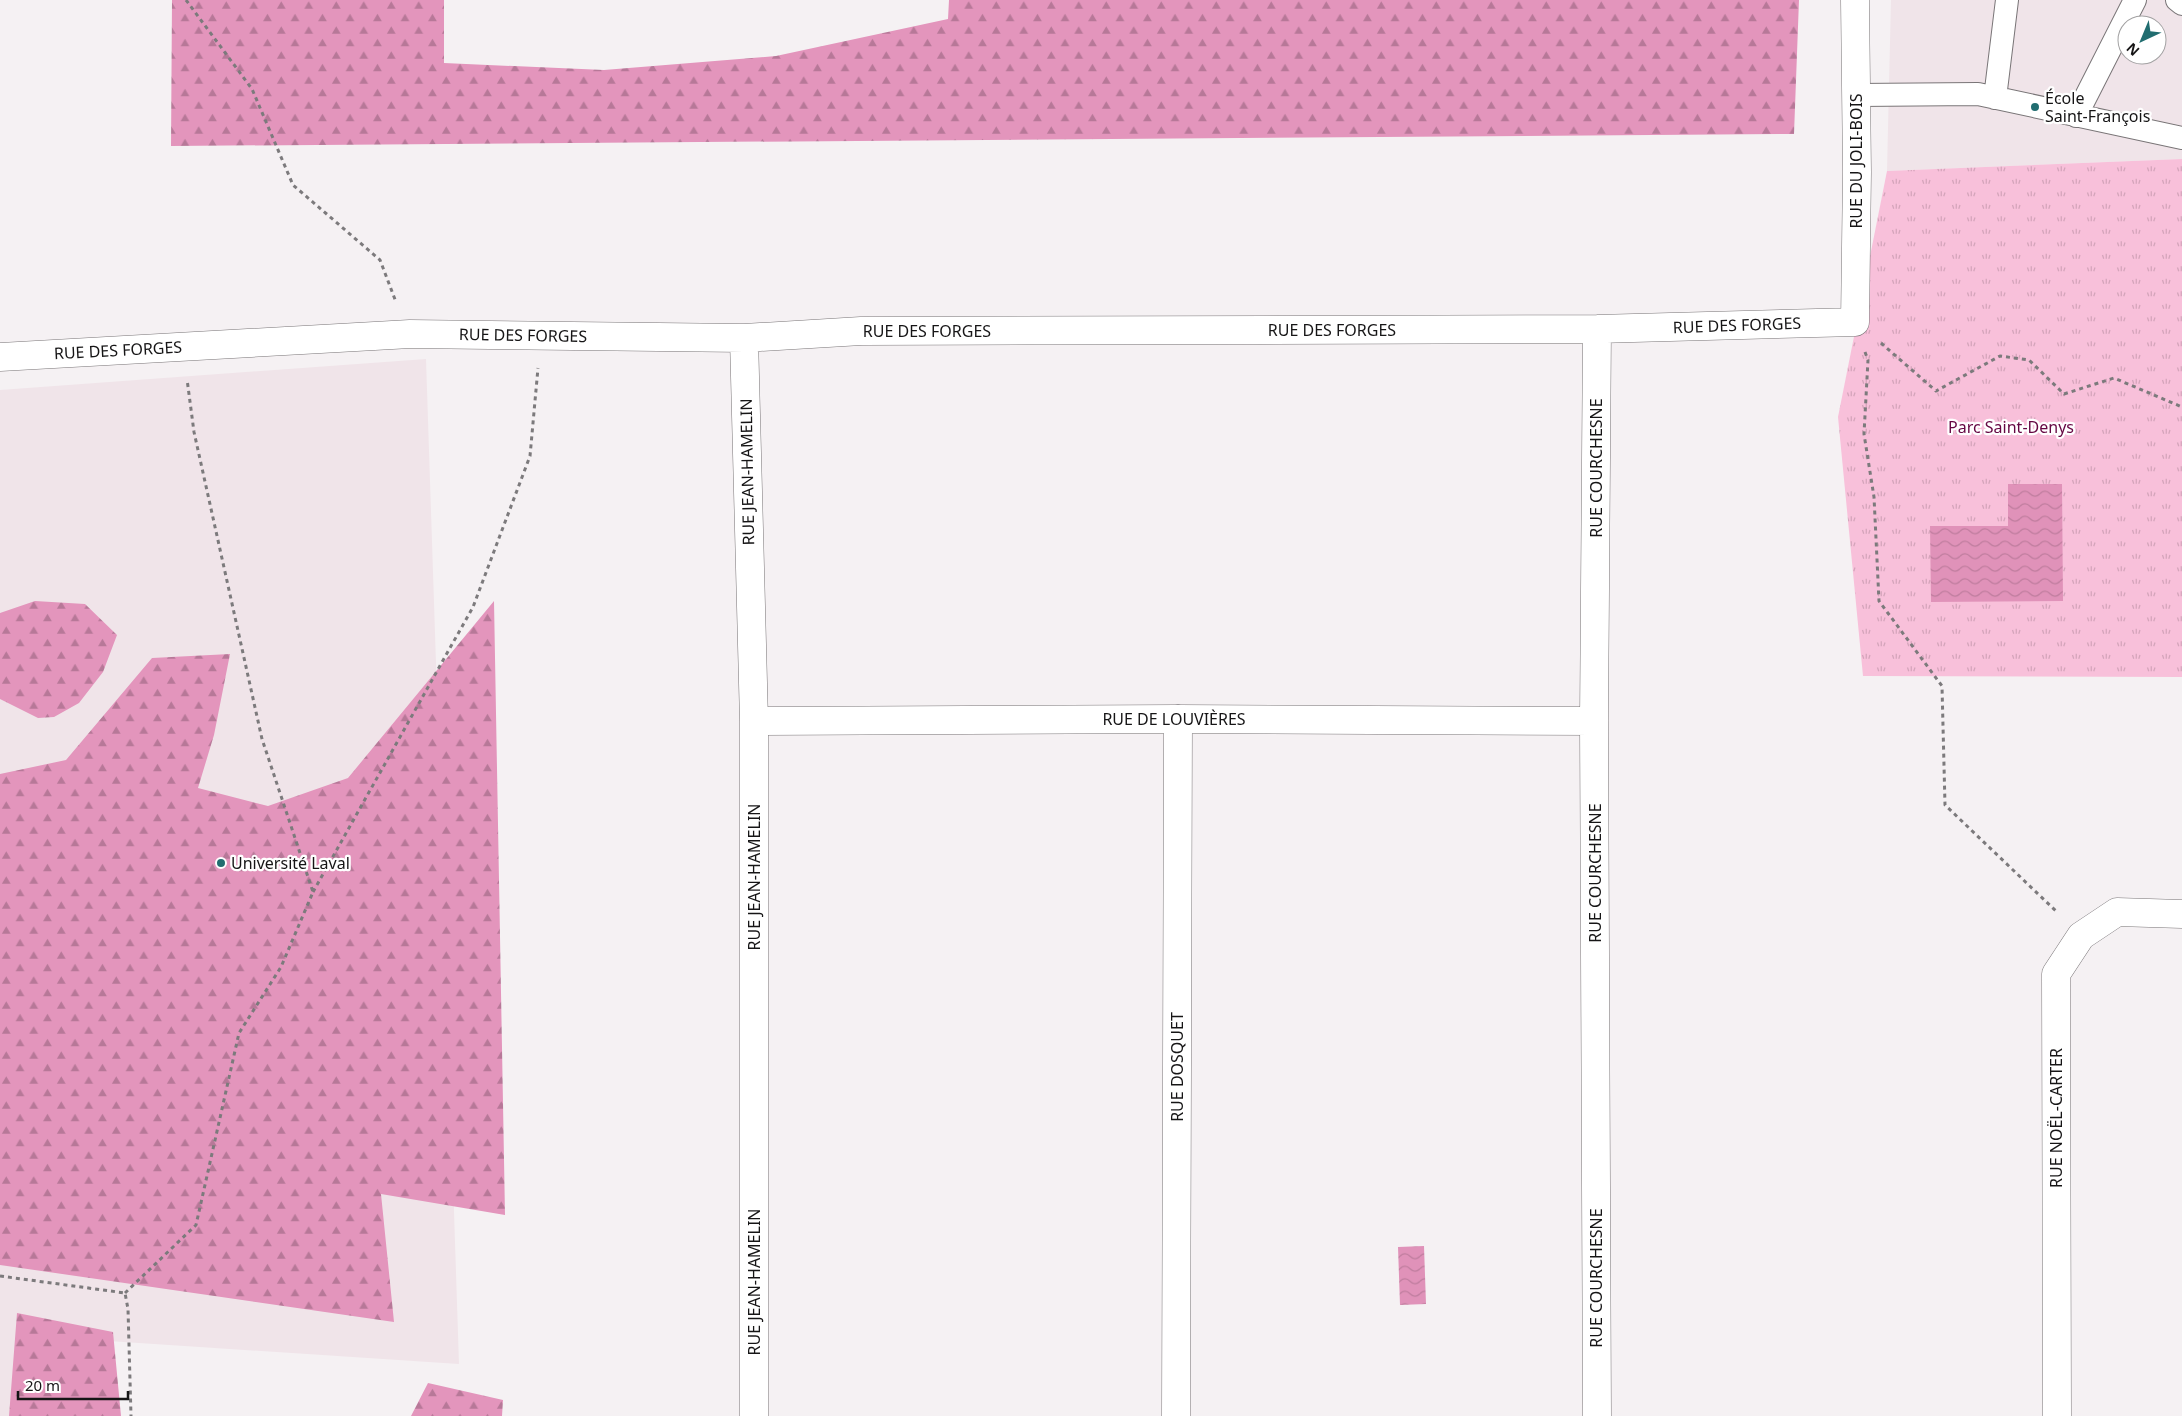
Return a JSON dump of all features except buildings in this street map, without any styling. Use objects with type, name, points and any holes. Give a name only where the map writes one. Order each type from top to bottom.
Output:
[{"type":"street","name":"RUE DU JOLI-BOIS","points":[[1854,0],[1857,95],[1855,322]]},
{"type":"street","name":"RUE DES FORGES","points":[[0,357],[410,334],[744,338],[861,331],[1597,329],[1855,322]]},
{"type":"street","name":"RUE COURCHESNE","points":[[1597,329],[1594,721],[1597,1416]]},
{"type":"street","name":"RUE JEAN-HAMELIN","points":[[744,338],[754,721],[754,1416]]},
{"type":"street","name":"RUE DE LOUVIÈRES","points":[[754,721],[1178,719],[1594,721]]},
{"type":"street","name":"RUE DOSQUET","points":[[1176,1416],[1178,719]]},
{"type":"street","name":"RUE NOËL-CARTER","points":[[2057,1416],[2056,974],[2081,936],[2117,912],[2182,914]]},
{"type":"lane","points":[[1995,98],[2007,0]]},
{"type":"lane","points":[[2076,116],[2135,0]]},
{"type":"lane","points":[[2177,0],[2182,4]]},
{"type":"lane","points":[[1857,95],[1978,94],[2182,138]]},
{"type":"path","points":[[186,0],[252,89],[293,185],[380,260],[410,334]]},
{"type":"path","points":[[1855,322],[1936,391],[2000,356],[2029,360],[2064,394],[2114,378],[2182,407]]},
{"type":"path","points":[[1855,322],[1868,360],[1864,434],[1874,497],[1879,600],[1942,686],[1945,805],[2035,889],[2081,936]]},
{"type":"path","points":[[125,1293],[196,1225],[239,1033],[281,967],[313,892],[473,607],[530,456],[540,335]]},
{"type":"path","points":[[182,347],[194,432],[262,739],[313,892]]},
{"type":"path","points":[[0,1276],[125,1293]]},
{"type":"path","points":[[125,1293],[128,1309],[130,1416]]},
{"type":"shaded area","name":"École Saint-François","points":[[1891,0],[2182,0],[2182,159],[1887,171]]},
{"type":"shaded area","name":"Université Laval","points":[[426,359],[459,1364],[18,1335],[21,1416],[0,1416],[0,390]]},
{"type":"green space","points":[[172,0],[444,0],[444,63],[604,70],[776,56],[948,19],[949,0],[1799,0],[1794,134],[171,146]]},
{"type":"green space","name":"Parc Saint-Denys","points":[[2182,159],[2182,677],[1863,676],[1838,417],[1887,171]]},
{"type":"green space","points":[[35,601],[85,604],[117,635],[103,672],[79,703],[54,717],[38,718],[0,699],[0,613]]},
{"type":"green space","points":[[494,601],[505,1215],[381,1194],[394,1322],[0,1265],[0,774],[66,760],[152,658],[230,654],[214,735],[198,788],[268,806],[348,778]]},
{"type":"green space","points":[[17,1313],[113,1332],[121,1416],[9,1416]]},
{"type":"green space","points":[[428,1383],[503,1400],[502,1416],[411,1416]]},
{"type":"water","points":[[2008,484],[2062,484],[2063,601],[1931,602],[1930,526],[2008,526]]},
{"type":"water","points":[[1424,1246],[1426,1304],[1400,1305],[1398,1247]]},
{"type":"place","name":"École Saint-François","points":[[2035,107]]},
{"type":"place","name":"Université Laval","points":[[221,863]]}]
